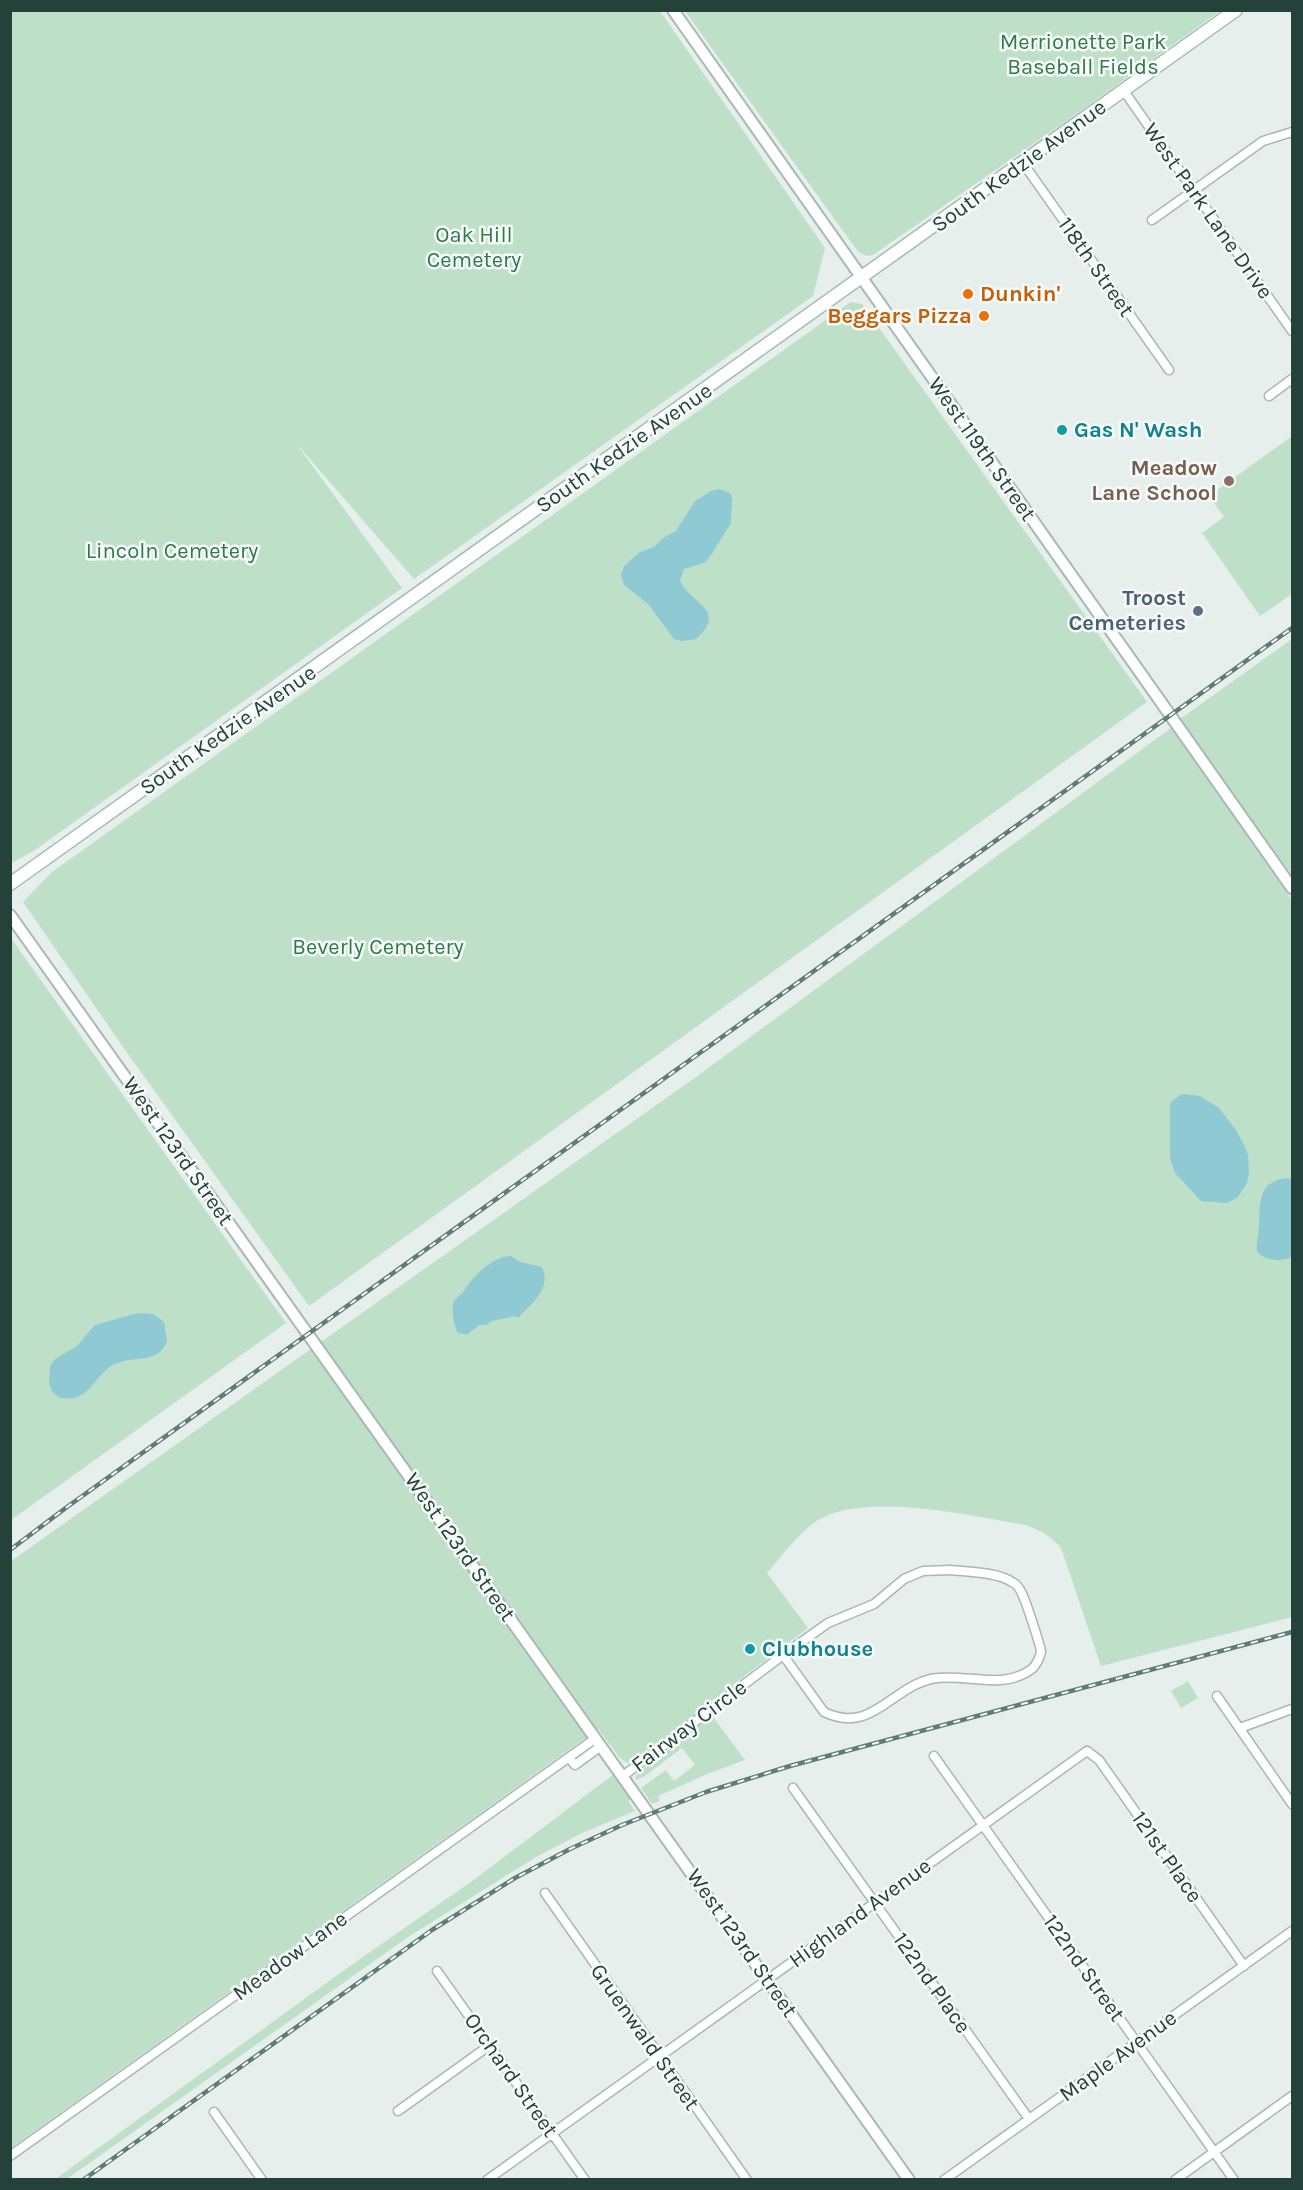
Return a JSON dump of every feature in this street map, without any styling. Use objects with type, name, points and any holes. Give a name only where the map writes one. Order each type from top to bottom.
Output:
[{"type":"main road","name":"South Kedzie Avenue","points":[[10,884],[862,279],[1236,10]]},
{"type":"street","name":"West 119th Street","points":[[673,10],[1293,888]]},
{"type":"street","name":"West Park Lane Drive","points":[[1124,91],[1293,331]]},
{"type":"street","points":[[1152,220],[1263,141],[1293,132]]},
{"type":"street","name":"118th Street","points":[[1023,163],[1169,370]]},
{"type":"street","points":[[1269,396],[1293,379]]},
{"type":"street","name":"West 123rd Street","points":[[10,915],[909,2180]]},
{"type":"street","name":"Fairway Circle","points":[[623,1776],[783,1655],[828,1623],[874,1604],[904,1579],[923,1571],[1001,1575],[1015,1583],[1024,1596],[1041,1651],[1035,1666],[1011,1680],[995,1681],[954,1676],[929,1679],[906,1690],[871,1714],[848,1719],[834,1717],[824,1712],[783,1655]]},
{"type":"street","points":[[1217,1696],[1293,1803]]},
{"type":"street","points":[[1240,1728],[1293,1709]]},
{"type":"street","name":"Meadow Lane","points":[[10,2156],[598,1742]]},
{"type":"street","name":"Highland Avenue","points":[[487,2180],[1087,1751]]},
{"type":"street","name":"121st Place","points":[[1087,1751],[1099,1760],[1244,1966]]},
{"type":"street","name":"122nd Street","points":[[933,1756],[1234,2180]]},
{"type":"street","name":"122nd Place","points":[[793,1788],[1029,2120]]},
{"type":"street","name":"Gruenwald Street","points":[[545,1893],[747,2180]]},
{"type":"street","name":"Maple Avenue","points":[[944,2180],[1293,1931]]},
{"type":"street","name":"Orchard Street","points":[[437,1971],[585,2180]]},
{"type":"street","points":[[398,2111],[490,2045]]},
{"type":"street","points":[[1175,2180],[1293,2096]]},
{"type":"street","points":[[214,2112],[261,2179]]},
{"type":"green space","points":[[11,10],[660,11],[825,248],[813,296],[414,579],[295,442],[402,588],[35,850],[12,863]]},
{"type":"green space","name":"Merrionette Park Baseball Fields","points":[[685,11],[1220,11],[873,255],[865,256],[851,242]]},
{"type":"green space","name":"Beverly Cemetery","points":[[851,302],[862,304],[1147,702],[309,1306],[123,1047],[23,902],[52,872]]},
{"type":"green space","points":[[1292,436],[1292,594],[1260,616],[1202,533],[1224,517],[1209,496]]},
{"type":"green space","points":[[1292,639],[1292,876],[1180,719]]},
{"type":"green space","points":[[1171,728],[1292,900],[1292,1617],[1101,1666],[1061,1548],[1036,1529],[1026,1525],[949,1512],[890,1506],[863,1507],[838,1512],[818,1520],[797,1538],[767,1573],[808,1628],[705,1706],[745,1760],[658,1796],[660,1801],[652,1804],[641,1788],[666,1770],[674,1781],[695,1765],[682,1748],[645,1776],[636,1780],[636,1775],[681,1739],[674,1730],[627,1763],[620,1758],[598,1729],[11,2148],[11,1561],[696,1077]]},
{"type":"green space","points":[[10,937],[286,1323],[11,1520],[10,1520]]},
{"type":"green space","points":[[1188,1681],[1198,1698],[1181,1708],[1171,1691]]},
{"type":"green space","points":[[614,1774],[632,1799],[628,1801],[635,1811],[582,1833],[536,1857],[408,1937],[67,2179],[54,2180],[350,1966],[475,1879]]},
{"type":"water","points":[[719,489],[730,493],[732,498],[731,523],[709,558],[704,563],[684,569],[680,581],[704,608],[709,621],[696,639],[682,641],[674,639],[648,604],[624,585],[621,575],[624,566],[640,552],[654,547],[663,538],[676,531],[695,501]]},
{"type":"water","points":[[1184,1094],[1200,1096],[1219,1108],[1236,1130],[1245,1147],[1249,1172],[1247,1183],[1237,1198],[1227,1203],[1201,1201],[1175,1173],[1170,1158],[1170,1103]]},
{"type":"water","points":[[1286,1178],[1292,1179],[1292,1257],[1274,1260],[1257,1252],[1260,1202],[1265,1189],[1270,1184]]},
{"type":"water","points":[[511,1256],[520,1262],[542,1267],[544,1282],[539,1296],[518,1318],[516,1316],[479,1325],[467,1335],[457,1332],[452,1312],[455,1300],[490,1263]]},
{"type":"water","points":[[138,1313],[153,1314],[164,1322],[167,1341],[163,1349],[152,1356],[115,1364],[77,1397],[69,1399],[58,1397],[52,1391],[49,1383],[50,1366],[55,1359],[77,1346],[95,1325]]},
{"type":"railway","points":[[10,1550],[1292,628]]},
{"type":"railway","points":[[83,2180],[432,1930],[515,1878],[622,1825],[706,1792],[790,1766],[1292,1632]]},
{"type":"place","name":"Dunkin'","points":[[968,294]]},
{"type":"place","name":"Beggars Pizza","points":[[984,316]]},
{"type":"place","name":"Gas N' Wash","points":[[1062,430]]},
{"type":"place","name":"Meadow Lane School","points":[[1229,481]]},
{"type":"place","name":"Troost Cemeteries","points":[[1198,611]]},
{"type":"place","name":"Clubhouse","points":[[750,1649]]},
{"type":"park label","name":"Oak Hill Cemetery","points":[[474,248]]},
{"type":"park label","name":"Lincoln Cemetery","points":[[172,551]]}]
